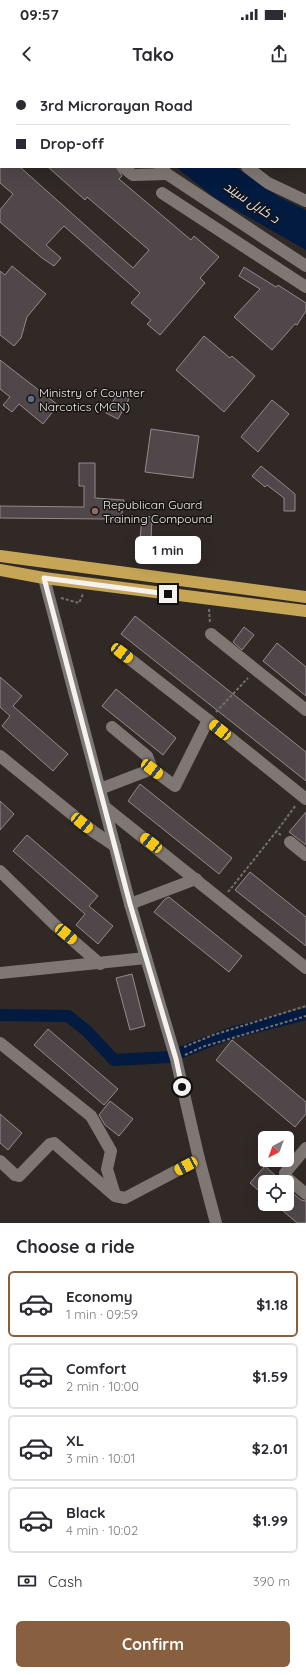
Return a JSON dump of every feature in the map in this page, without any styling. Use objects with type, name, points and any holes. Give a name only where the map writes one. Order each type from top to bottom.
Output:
[{"type":"highway","points":[[0,556],[306,597]]},
{"type":"highway","points":[[0,570],[44,578],[306,610]]},
{"type":"street","points":[[124,168],[133,175],[163,171],[306,266]]},
{"type":"street","points":[[248,168],[268,183],[306,201]]},
{"type":"street","points":[[162,193],[306,287]]},
{"type":"street","points":[[44,578],[106,808],[130,904],[175,1055],[199,1159],[216,1223]]},
{"type":"street","points":[[211,634],[306,710]]},
{"type":"street","points":[[122,653],[304,798]]},
{"type":"street","points":[[112,727],[147,756],[152,769],[175,786],[208,720]]},
{"type":"street","points":[[0,756],[94,832],[115,846]]},
{"type":"street","points":[[100,789],[152,769]]},
{"type":"street","points":[[106,808],[223,900],[306,968]]},
{"type":"street","points":[[290,842],[306,855]]},
{"type":"street","points":[[0,871],[54,924],[100,964]]},
{"type":"street","points":[[130,904],[196,879]]},
{"type":"street","points":[[0,973],[100,964],[146,958]]},
{"type":"street","points":[[0,1043],[90,1116],[111,1151],[107,1169],[115,1196]]},
{"type":"street","points":[[0,1161],[15,1175],[19,1176],[50,1144],[54,1143],[115,1196],[125,1198],[199,1159]]},
{"type":"street","points":[[306,1148],[285,1173],[286,1177],[306,1194]]},
{"type":"path","points":[[209,608],[211,634]]},
{"type":"path","points":[[208,720],[256,669]]},
{"type":"path","points":[[223,900],[304,798]]},
{"type":"path","points":[[276,832],[290,842]]},
{"type":"path","points":[[175,1055],[213,1035],[306,1006]]},
{"type":"path","points":[[175,1055],[306,1016]]},
{"type":"water","name":"د کابل سيند","points":[[177,168],[236,168],[279,197],[306,210],[306,250],[215,198]]},
{"type":"building","points":[[0,168],[21,168],[133,268],[149,250],[87,197],[85,200],[49,168],[117,168],[122,176],[119,179],[191,240],[194,236],[219,257],[200,278],[205,283],[160,335],[147,324],[151,320],[131,303],[140,293],[64,226],[46,245],[61,258],[54,266],[42,258],[0,222],[0,210],[13,194],[0,183]]},
{"type":"building","points":[[12,266],[46,294],[27,317],[21,338],[14,346],[0,335],[0,271],[5,275]]},
{"type":"building","points":[[244,267],[276,287],[278,285],[306,303],[306,311],[297,325],[295,324],[272,350],[234,317],[260,289],[239,276]]},
{"type":"building","points":[[204,336],[230,358],[232,356],[255,376],[224,412],[176,370]]},
{"type":"building","points":[[0,360],[58,405],[43,424],[19,404],[12,412],[3,405],[10,397],[0,389]]},
{"type":"building","points":[[118,393],[129,399],[118,419],[106,413]]},
{"type":"building","points":[[272,400],[289,414],[258,452],[241,437]]},
{"type":"building","points":[[151,429],[199,436],[193,478],[145,472]]},
{"type":"building","points":[[79,463],[95,463],[95,498],[124,500],[121,521],[105,519],[0,518],[0,506],[84,507],[84,486],[79,486]]},
{"type":"building","points":[[261,466],[295,494],[295,511],[284,511],[284,498],[267,485],[265,487],[252,476]]},
{"type":"building","points":[[142,516],[152,517],[151,540],[140,540]]},
{"type":"building","points":[[135,616],[306,752],[306,781],[121,634]]},
{"type":"building","points":[[244,627],[254,635],[242,650],[233,642]]},
{"type":"building","points":[[277,643],[306,667],[306,696],[263,661]]},
{"type":"building","points":[[0,677],[22,696],[13,706],[68,754],[53,771],[2,726],[10,716],[0,707]]},
{"type":"building","points":[[116,689],[176,738],[163,755],[102,706]]},
{"type":"building","points":[[140,784],[232,858],[219,874],[128,801]]},
{"type":"building","points":[[0,801],[14,814],[0,830]]},
{"type":"building","points":[[306,812],[306,845],[289,832]]},
{"type":"building","points":[[27,835],[98,896],[89,906],[113,926],[98,944],[76,925],[85,914],[13,851]]},
{"type":"building","points":[[250,872],[306,917],[306,946],[235,890]]},
{"type":"building","points":[[169,897],[242,956],[229,972],[154,912],[165,899]]},
{"type":"building","points":[[132,974],[145,1026],[130,1030],[116,978]]},
{"type":"building","points":[[48,1029],[118,1089],[104,1105],[34,1045]]},
{"type":"building","points":[[232,1040],[306,1102],[306,1114],[295,1127],[216,1060]]},
{"type":"building","points":[[110,1101],[133,1119],[119,1136],[105,1125],[99,1115]]},
{"type":"building","points":[[0,1114],[22,1133],[8,1150],[0,1143]]},
{"type":"building","points":[[264,1167],[275,1175],[258,1175],[258,1190],[250,1183]]},
{"type":"building","points":[[294,1194],[301,1200],[306,1201],[306,1223],[297,1223],[283,1211],[294,1211]]},
{"type":"waterway","points":[[0,1015],[68,1016],[87,1031],[114,1060],[169,1057],[231,1033],[306,1014]]},
{"type":"place","name":"Ministry of Counter Narcotics (MCN)","points":[[31,399]]},
{"type":"place","name":"Republican Guard Training Compound","points":[[95,511]]},
{"type":"route","points":[[168,594],[44,578],[106,808],[130,904],[176,1059],[182,1087]]}]
